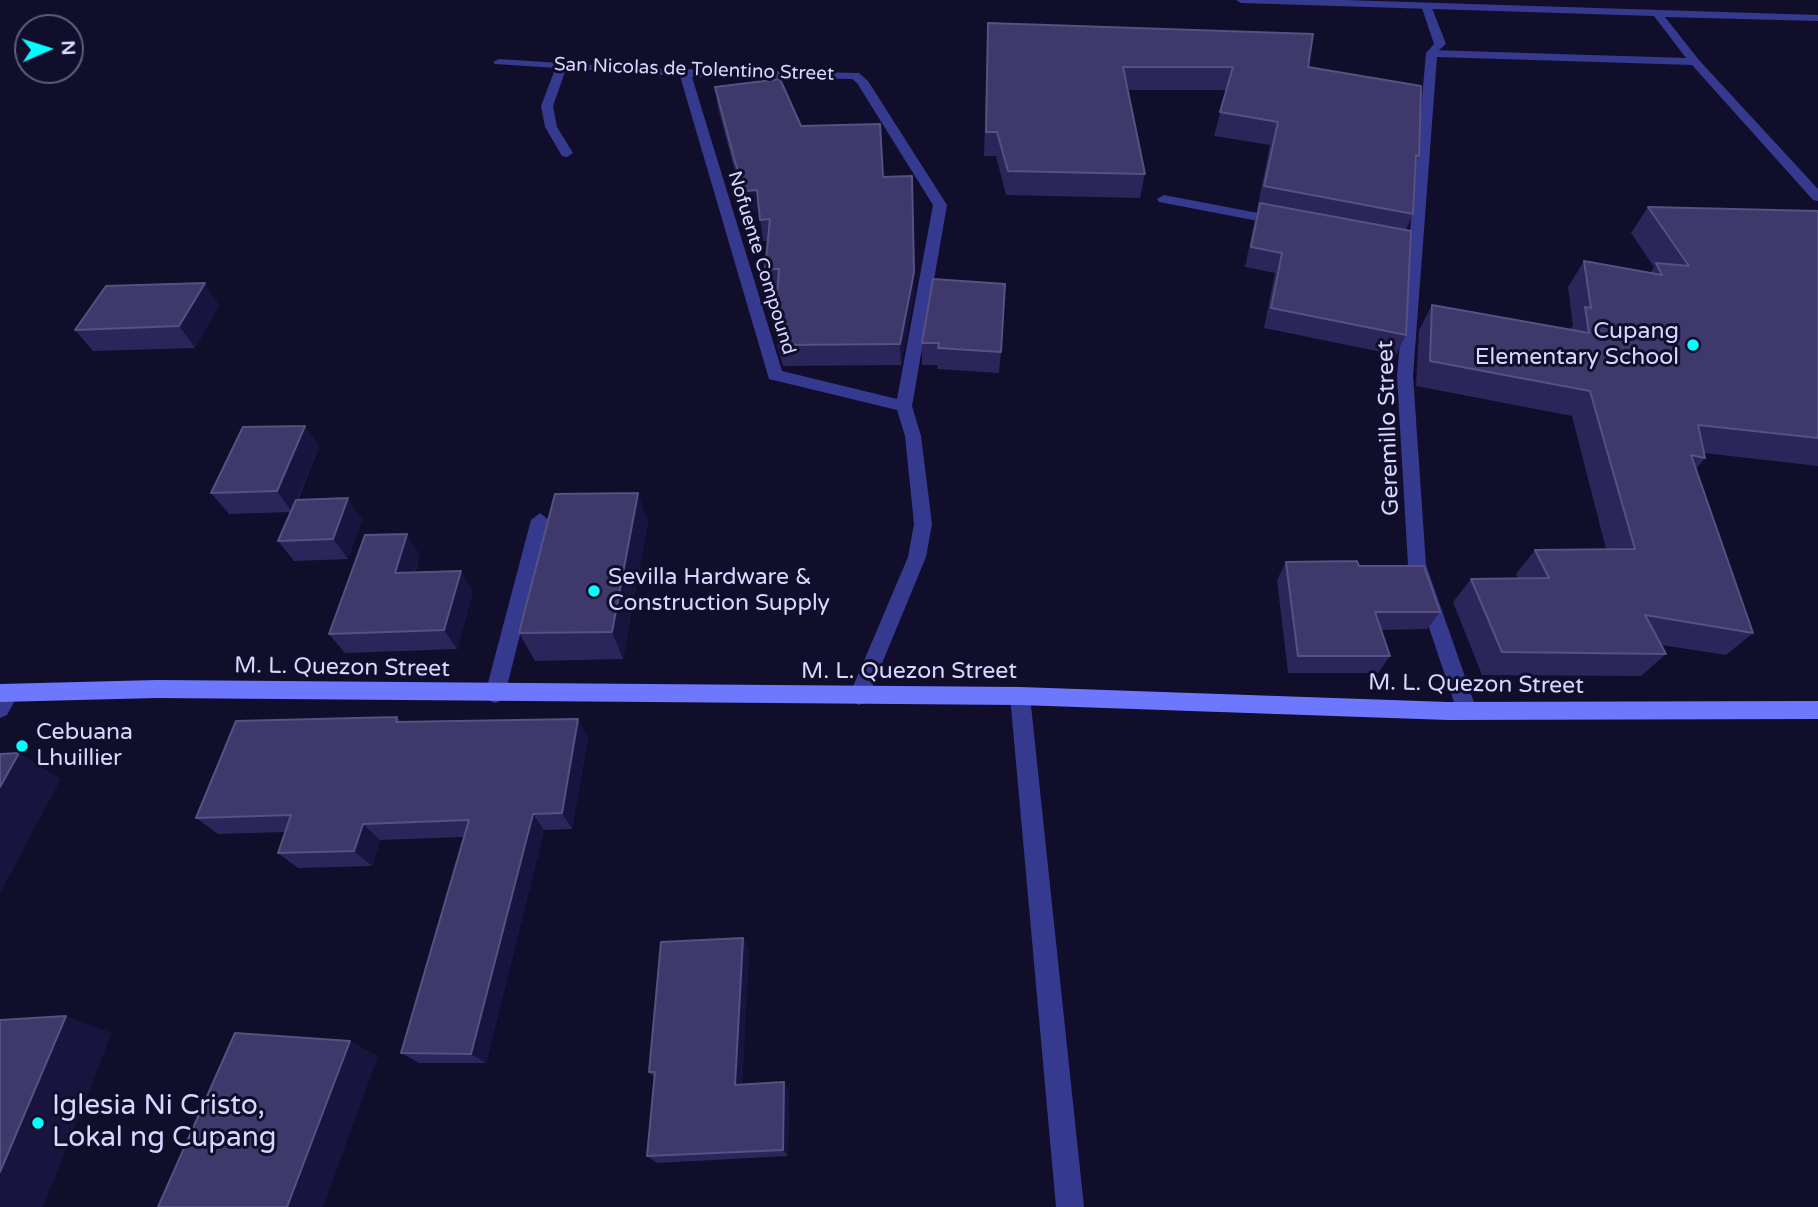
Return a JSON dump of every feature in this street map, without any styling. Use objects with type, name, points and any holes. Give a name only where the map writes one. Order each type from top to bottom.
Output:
[{"type":"main road","name":"M. L. Quezon Street","points":[[3,698],[157,689],[495,694],[1020,696],[1467,711],[1818,710]]},
{"type":"street","points":[[1241,0],[1427,8],[1818,18]]},
{"type":"street","name":"Geremillo Street","points":[[1427,8],[1440,44],[1432,53],[1408,245],[1405,376],[1417,565],[1467,711]]},
{"type":"street","points":[[1656,12],[1695,62],[1818,197]]},
{"type":"street","points":[[1432,53],[1695,62]]},
{"type":"street","name":"San Nicolas de Tolentino Street","points":[[499,62],[685,73],[847,74],[862,81],[940,205],[904,406],[913,436],[923,524],[917,557],[859,696]]},
{"type":"street","points":[[561,66],[547,106],[551,127],[567,153]]},
{"type":"street","name":"Nofuente Compound","points":[[685,73],[775,375],[904,406]]},
{"type":"street","points":[[1164,199],[1296,224]]},
{"type":"street","points":[[495,694],[540,520]]},
{"type":"street","points":[[1020,696],[1070,1207]]},
{"type":"building","points":[[988,23],[1313,34],[1308,67],[1421,86],[1419,156],[1416,155],[1413,214],[1264,186],[1278,122],[1220,112],[1233,67],[1123,67],[1145,174],[1008,171],[997,132],[986,132]]},
{"type":"building","points":[[780,79],[801,126],[880,124],[883,177],[912,176],[914,272],[900,344],[780,345],[775,327],[779,269],[765,269],[770,219],[760,220],[757,190],[746,191],[735,162],[715,87]]},
{"type":"building","points":[[1260,203],[1411,231],[1406,335],[1271,308],[1282,253],[1251,247]]},
{"type":"building","name":"Cupang Elementary School","points":[[1648,207],[1818,211],[1818,438],[1698,425],[1705,458],[1691,455],[1753,633],[1645,615],[1666,654],[1502,652],[1471,579],[1549,578],[1535,550],[1635,549],[1590,391],[1430,361],[1432,305],[1589,333],[1585,307],[1591,308],[1584,261],[1662,275],[1656,263],[1689,266]]},
{"type":"building","points":[[933,279],[1005,284],[1001,352],[938,348],[939,343],[922,343]]},
{"type":"building","points":[[205,283],[179,326],[75,330],[106,286]]},
{"type":"building","points":[[305,426],[277,491],[211,493],[243,427]]},
{"type":"building","name":"Sevilla Hardware & Construction Supply","points":[[638,493],[612,632],[519,633],[555,494]]},
{"type":"building","points":[[348,498],[333,539],[278,541],[296,500]]},
{"type":"building","points":[[407,534],[395,573],[461,571],[444,630],[329,634],[365,535]]},
{"type":"building","points":[[1357,561],[1359,566],[1424,566],[1440,612],[1375,612],[1390,656],[1298,656],[1286,562]]},
{"type":"building","points":[[397,717],[396,722],[578,719],[562,813],[533,814],[471,1054],[401,1053],[469,820],[363,824],[354,851],[278,853],[291,815],[196,818],[236,721]]},
{"type":"building","points":[[19,753],[0,787],[0,754]]},
{"type":"building","points":[[743,938],[735,1085],[784,1082],[783,1150],[647,1156],[655,1072],[649,1072],[661,942]]},
{"type":"building","points":[[66,1016],[0,1172],[0,1020]]},
{"type":"building","points":[[235,1033],[350,1041],[287,1207],[158,1207]]},
{"type":"place","name":"Cupang Elementary School","points":[[1693,345]]},
{"type":"place","name":"Sevilla Hardware & Construction Supply","points":[[594,591]]},
{"type":"place","name":"Cebuana Lhuillier","points":[[22,746]]},
{"type":"place","name":"Iglesia Ni Cristo, Lokal ng Cupang","points":[[38,1123]]}]
